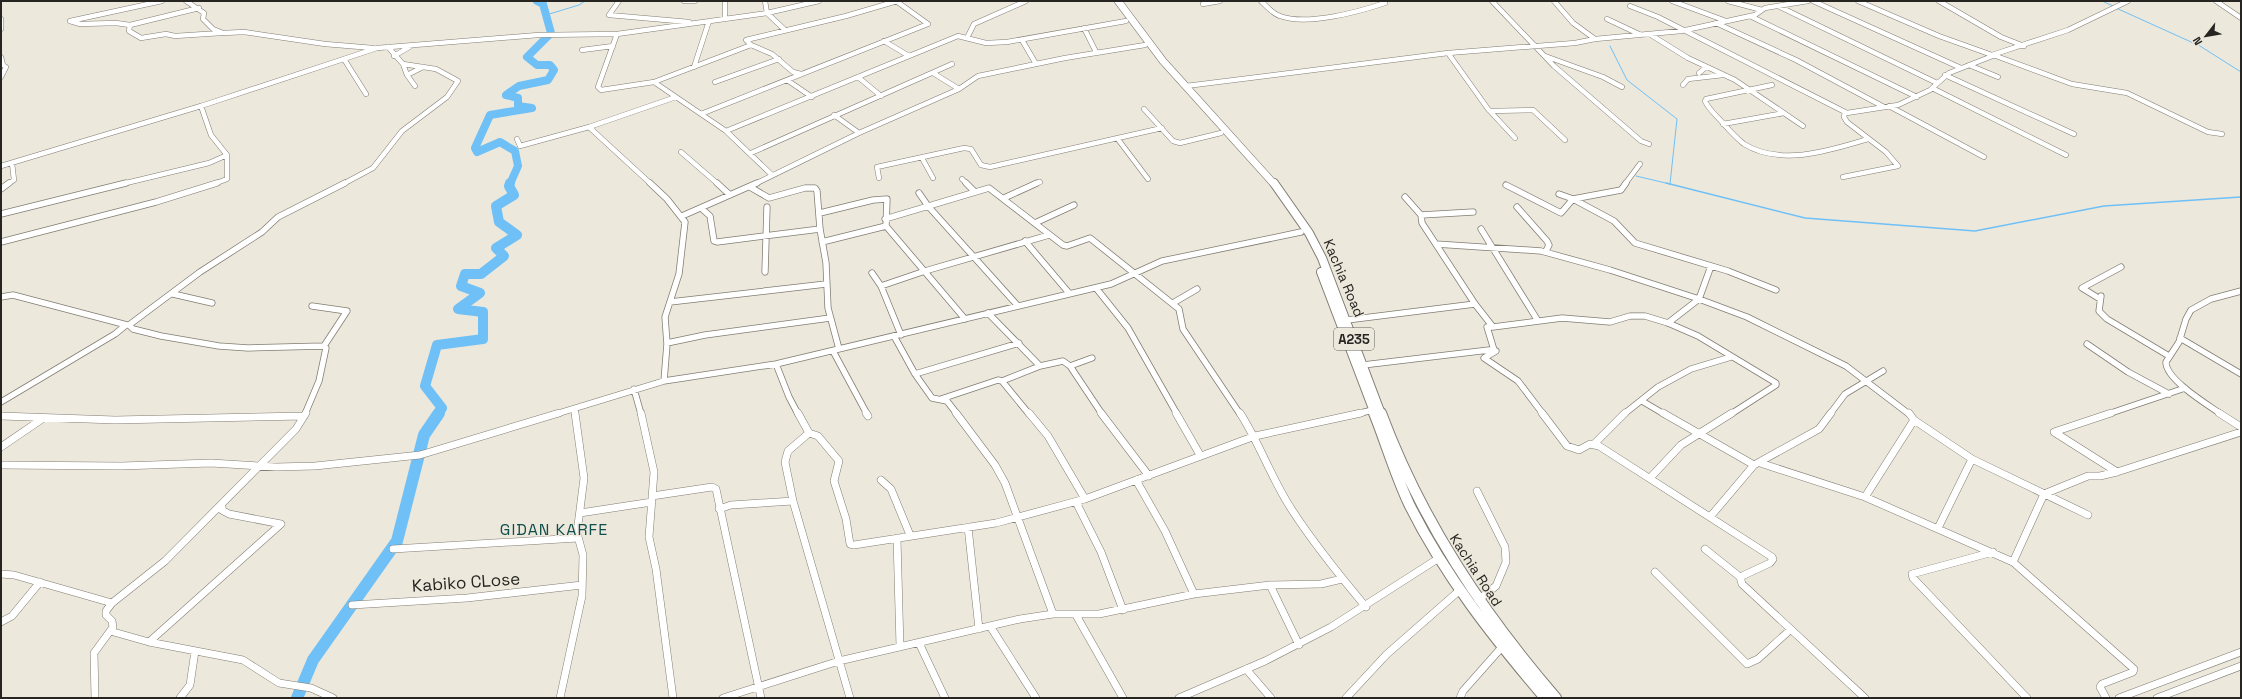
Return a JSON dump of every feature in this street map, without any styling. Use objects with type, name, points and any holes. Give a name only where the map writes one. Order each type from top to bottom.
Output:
[{"type":"highway","name":"Kachia Road","points":[[1113,1],[1126,21],[1145,45],[1276,196],[1301,232],[1321,270],[1363,365],[1402,465],[1423,511],[1460,575],[1535,674],[1556,698]]},
{"type":"highway","name":"Kachia Road","points":[[1118,1],[1144,38],[1274,185],[1297,215],[1320,254],[1347,320],[1350,338],[1373,410],[1404,490],[1439,558],[1460,590],[1502,648],[1545,698]]},
{"type":"street","points":[[162,1],[70,21],[80,24],[130,24],[198,8]]},
{"type":"street","points":[[186,1],[204,12],[202,19],[213,29],[223,33]]},
{"type":"street","points":[[619,1],[609,15],[688,21],[689,24]]},
{"type":"street","points":[[684,1],[695,1]]},
{"type":"street","points":[[725,1],[725,19]]},
{"type":"street","points":[[765,1],[766,13],[785,30]]},
{"type":"street","points":[[130,24],[129,31],[141,38],[166,34],[193,36],[244,32],[273,35],[325,44],[377,48],[548,35],[617,34],[766,13],[819,1]]},
{"type":"street","points":[[701,114],[928,24],[897,1],[846,16],[746,40],[751,45],[779,59],[793,72],[801,74]]},
{"type":"street","points":[[968,36],[974,24],[1026,1]]},
{"type":"street","points":[[1203,4],[1220,1]]},
{"type":"street","points":[[1261,1],[1278,16],[1293,20],[1316,19],[1385,3]]},
{"type":"street","points":[[1492,1],[1532,45],[1604,110],[1641,141],[1649,144]]},
{"type":"street","points":[[1554,1],[1573,23],[1595,38]]},
{"type":"street","points":[[1672,1],[1726,21]]},
{"type":"street","points":[[1728,1],[1762,10]]},
{"type":"street","points":[[1791,1],[1798,3]]},
{"type":"street","points":[[1186,86],[1448,53],[1532,45],[1576,43],[1595,38],[1651,35],[1684,30],[1750,16],[1757,14],[1762,10],[1808,1]]},
{"type":"street","points":[[1813,1],[1962,68]]},
{"type":"street","points":[[1858,1],[1939,36],[2072,84],[2127,92],[2208,132],[2222,134]]},
{"type":"street","points":[[1939,1],[1995,34],[2024,46]]},
{"type":"street","points":[[1630,6],[1684,30],[1845,112],[1898,105],[1918,97],[1932,88],[1945,76],[1962,68],[2068,30],[2128,1]]},
{"type":"street","points":[[2216,1],[2241,18]]},
{"type":"street","points":[[1778,6],[1937,83]]},
{"type":"street","points":[[1750,16],[1918,97]]},
{"type":"street","points":[[1,19],[1,29]]},
{"type":"street","points":[[1606,19],[1642,36]]},
{"type":"street","points":[[694,67],[709,21]]},
{"type":"street","points":[[726,131],[958,36],[968,36],[986,43],[1022,40],[1126,21]]},
{"type":"street","points":[[1716,22],[1796,60],[1984,157]]},
{"type":"street","points":[[1084,28],[1096,52]]},
{"type":"street","points":[[617,34],[599,89],[654,82],[751,45]]},
{"type":"street","points":[[1651,35],[1706,67],[1724,75],[1750,90],[1759,98],[1804,126]]},
{"type":"street","points":[[1022,40],[1036,64]]},
{"type":"street","points":[[884,41],[909,56]]},
{"type":"street","points":[[394,56],[412,45]]},
{"type":"street","points":[[682,216],[750,186],[859,133],[970,84],[974,77],[1096,52],[1145,45]]},
{"type":"street","points":[[582,50],[613,46]]},
{"type":"street","points":[[388,47],[394,56],[403,64],[407,75],[415,86]]},
{"type":"street","points":[[1,166],[202,106],[377,48]]},
{"type":"street","points":[[1448,53],[1490,111],[1515,138]]},
{"type":"street","points":[[1545,56],[1603,77],[1622,87]]},
{"type":"street","points":[[1,57],[3,65],[6,67],[1,77]]},
{"type":"street","points":[[344,59],[366,94]]},
{"type":"street","points":[[715,82],[779,59]]},
{"type":"street","points":[[1,402],[115,334],[173,294],[200,272],[262,232],[278,217],[303,206],[373,168],[402,131],[433,106],[447,97],[458,81],[436,69],[403,64]]},
{"type":"street","points":[[751,153],[952,64]]},
{"type":"street","points":[[1970,65],[1998,77]]},
{"type":"street","points":[[407,75],[423,67]]},
{"type":"street","points":[[1699,73],[1706,67]]},
{"type":"street","points":[[789,79],[793,72]]},
{"type":"street","points":[[933,73],[959,89]]},
{"type":"street","points":[[1683,86],[1688,79],[1724,75]]},
{"type":"street","points":[[1945,76],[2074,134]]},
{"type":"street","points":[[858,77],[881,96]]},
{"type":"street","points":[[789,79],[812,97]]},
{"type":"street","points":[[654,82],[726,131],[751,153],[772,175]]},
{"type":"street","points":[[1772,85],[1704,100],[1708,109],[1728,131],[1748,146],[1786,156],[1841,147],[1868,139]]},
{"type":"street","points":[[1932,88],[2066,155]]},
{"type":"street","points":[[517,139],[520,146],[588,127],[676,97]]},
{"type":"street","points":[[1,242],[218,184],[228,179],[227,155],[211,135],[202,106]]},
{"type":"street","points":[[1144,109],[1173,141],[1180,143],[1221,133]]},
{"type":"street","points":[[1490,111],[1532,110],[1565,140]]},
{"type":"street","points":[[1843,177],[1898,166],[1886,152],[1847,122],[1844,117],[1845,112]]},
{"type":"street","points":[[1723,124],[1784,113]]},
{"type":"street","points":[[834,115],[859,133]]},
{"type":"street","points":[[588,127],[667,199],[682,216],[685,228],[679,274],[665,318],[667,343],[664,381]]},
{"type":"street","points":[[879,178],[876,169],[877,167],[968,148],[981,165],[990,167],[1162,128]]},
{"type":"street","points":[[1117,138],[1148,179]]},
{"type":"street","points":[[681,152],[730,195]]},
{"type":"street","points":[[1,214],[209,163],[227,155]]},
{"type":"street","points":[[922,158],[933,178]]},
{"type":"street","points":[[1,189],[14,180],[12,163]]},
{"type":"street","points":[[1506,185],[1561,213],[1573,199],[1621,190],[1640,164]]},
{"type":"street","points":[[962,179],[974,191]]},
{"type":"street","points":[[1004,198],[1040,182]]},
{"type":"street","points":[[750,186],[769,198],[805,188],[815,188],[819,196],[820,229],[826,263],[826,284],[836,350],[868,416]]},
{"type":"street","points":[[884,219],[974,191],[989,188],[1004,198],[1063,245],[1068,246],[1090,238],[1173,303],[1182,313],[1180,325],[1182,329],[1190,337],[1256,436],[1285,498],[1342,579],[1366,607]]},
{"type":"street","points":[[918,192],[928,206],[1018,306]]},
{"type":"street","points":[[1559,194],[1573,199],[1614,221],[1635,243],[1711,266],[1776,290]]},
{"type":"street","points":[[1404,197],[1421,215],[1422,223],[1475,304],[1493,327]]},
{"type":"street","points":[[820,213],[885,198],[888,201],[884,219],[886,226],[965,318]]},
{"type":"street","points":[[1035,223],[1074,205]]},
{"type":"street","points":[[765,272],[767,207]]},
{"type":"street","points":[[1518,207],[1547,241],[1548,245],[1546,252]]},
{"type":"street","points":[[701,208],[710,216],[714,241],[716,242],[820,229]]},
{"type":"street","points":[[1421,215],[1473,212]]},
{"type":"street","points":[[822,242],[886,226]]},
{"type":"street","points":[[1481,229],[1489,239],[1492,248],[1538,321]]},
{"type":"street","points":[[1,465],[91,466],[211,462],[262,465],[276,468],[316,466],[420,455],[664,381],[776,364],[836,350],[1069,293],[1096,288],[1116,282],[1134,273],[1174,258],[1301,232]]},
{"type":"street","points":[[881,286],[925,270],[1049,235]]},
{"type":"street","points":[[1025,241],[1069,293]]},
{"type":"street","points":[[1436,244],[1546,252],[1610,270],[1699,299],[1747,317],[1846,366],[1851,372],[1866,380],[1901,409],[1908,412],[1914,420],[1972,459],[2088,515]]},
{"type":"street","points":[[1668,323],[1699,299],[1711,266]]},
{"type":"street","points":[[2121,266],[2082,288],[2101,298],[2099,311],[2107,319],[2169,356]]},
{"type":"street","points":[[872,273],[881,286],[898,335],[915,374],[932,398],[947,402],[995,465],[1005,483],[1053,614]]},
{"type":"street","points":[[670,302],[826,284]]},
{"type":"street","points":[[1096,288],[1128,328],[1136,345],[1142,350],[1200,455]]},
{"type":"street","points":[[1173,303],[1197,289]]},
{"type":"street","points":[[2241,291],[2198,304],[2192,309],[2187,316],[2180,338],[2169,356],[2166,366],[2168,372],[2185,388],[2241,427]]},
{"type":"street","points":[[173,294],[212,302]]},
{"type":"street","points":[[1,297],[13,295],[73,312],[128,325],[133,329],[178,340],[246,348],[324,346]]},
{"type":"street","points":[[1347,320],[1475,304]]},
{"type":"street","points":[[312,306],[348,311],[324,346]]},
{"type":"street","points":[[988,313],[1040,366]]},
{"type":"street","points":[[1650,478],[1667,461],[1674,451],[1698,433],[1776,385],[1776,383],[1770,378],[1731,358],[1704,339],[1668,323],[1638,315],[1610,322],[1562,318],[1487,327],[1494,350],[1496,351],[1484,358],[1518,381],[1567,446],[1581,451],[1590,444],[1594,444],[1618,418],[1642,401],[1658,387],[1691,369],[1731,358]]},
{"type":"street","points":[[667,343],[705,335],[830,318]]},
{"type":"street","points":[[2180,338],[2241,374]]},
{"type":"street","points":[[915,374],[1020,344]]},
{"type":"street","points":[[2087,344],[2128,372],[2169,394]]},
{"type":"street","points":[[149,642],[281,524],[229,514],[220,509],[296,430],[320,382],[326,348],[324,346]]},
{"type":"street","points":[[1363,365],[1494,350]]},
{"type":"street","points":[[1070,366],[1092,358]]},
{"type":"street","points":[[941,400],[998,380],[1002,381],[1060,360],[1070,366],[1100,411],[1148,476]]},
{"type":"street","points":[[776,364],[789,397],[809,433],[818,436],[839,461],[834,481],[846,519],[850,544],[896,538],[910,534],[968,527],[1018,517],[1085,499],[1200,455],[1256,436],[1373,410]]},
{"type":"street","points":[[1710,516],[1757,464],[1819,429],[1845,394],[1883,371]]},
{"type":"street","points":[[1002,381],[1048,436],[1069,469],[1085,499]]},
{"type":"street","points":[[2117,472],[2054,432],[2185,388]]},
{"type":"street","points":[[634,389],[650,447],[654,472],[649,537],[656,568],[673,698]]},
{"type":"street","points":[[1642,401],[1757,464],[1865,497],[1993,552],[2012,562],[2134,668],[2133,672],[2102,684],[2100,687],[2106,698]]},
{"type":"street","points":[[560,698],[582,596],[583,555],[578,538],[584,478],[574,409]]},
{"type":"street","points":[[1,416],[42,419],[148,420],[304,416]]},
{"type":"street","points":[[1,448],[42,419]]},
{"type":"street","points":[[1865,497],[1914,420]]},
{"type":"street","points":[[2012,562],[2044,494],[2088,476],[2100,476],[2117,472],[2241,432]]},
{"type":"street","points":[[809,433],[807,437],[788,451],[785,456],[793,501],[850,698]]},
{"type":"street","points":[[1594,444],[1759,547],[1773,560],[1770,563],[1740,577]]},
{"type":"street","points":[[1938,528],[1972,459]]},
{"type":"street","points":[[881,480],[891,489],[910,534]]},
{"type":"street","points":[[1136,480],[1165,531],[1194,594]]},
{"type":"street","points":[[580,513],[712,487],[716,489],[719,509],[761,698]]},
{"type":"street","points":[[1478,491],[1505,547],[1506,562],[1496,586],[1478,600]]},
{"type":"street","points":[[94,698],[94,654],[110,631],[112,621],[106,615],[106,611],[112,603],[165,561],[234,494]]},
{"type":"street","points":[[719,509],[731,505],[793,501]]},
{"type":"street","points":[[1076,502],[1101,552],[1123,610]]},
{"type":"street","points":[[968,527],[979,629]]},
{"type":"street","points":[[393,549],[578,538]]},
{"type":"street","points":[[896,538],[900,647]]},
{"type":"street","points":[[1705,549],[1740,577],[1742,584],[1865,698]]},
{"type":"street","points":[[1993,552],[1918,571],[1912,574],[1916,582],[2027,698]]},
{"type":"street","points":[[1179,698],[1299,645],[1366,607],[1439,558]]},
{"type":"street","points":[[1655,572],[1747,664],[1758,659],[1790,630]]},
{"type":"street","points":[[1,574],[40,582],[112,603]]},
{"type":"street","points":[[723,698],[839,661],[990,626],[1053,614],[1076,615],[1123,610],[1194,594],[1270,585],[1321,584],[1342,579]]},
{"type":"street","points":[[1,622],[12,616],[40,582]]},
{"type":"street","name":"Kabiko CLose","points":[[352,604],[462,599],[582,585]]},
{"type":"street","points":[[1270,585],[1299,645]]},
{"type":"street","points":[[1346,698],[1387,654],[1460,590]]},
{"type":"street","points":[[1076,615],[1124,698]]},
{"type":"street","points":[[990,626],[1036,698]]},
{"type":"street","points":[[110,631],[149,642],[195,650],[247,662],[280,684],[311,688],[333,698]]},
{"type":"street","points":[[919,643],[945,698]]},
{"type":"street","points":[[1460,698],[1463,691],[1502,648]]},
{"type":"street","points":[[180,698],[190,685],[195,650]]},
{"type":"street","points":[[2119,698],[2241,652]]},
{"type":"street","points":[[2157,698],[2241,666]]},
{"type":"street","points":[[1246,669],[1271,698]]},
{"type":"waterway","points":[[510,184],[518,166],[515,151],[500,142],[477,152],[475,148],[490,115],[532,108],[518,106],[518,98],[506,95],[519,86],[548,80],[554,70],[550,65],[537,65],[527,57],[551,33],[543,4],[537,1]]},
{"type":"waterway","points":[[546,15],[579,5],[585,1]]},
{"type":"waterway","points":[[2102,1],[2113,6]]},
{"type":"waterway","points":[[2116,8],[2200,46],[2241,72]]},
{"type":"waterway","points":[[1610,46],[1627,80],[1677,119],[1670,184]]},
{"type":"waterway","points":[[1636,176],[1670,184]]},
{"type":"waterway","points":[[438,414],[442,408],[425,386],[437,345],[483,339],[483,312],[458,309],[480,293],[461,286],[465,274],[481,274],[504,256],[496,248],[517,235],[499,222],[496,206],[514,195],[509,186],[510,183]]},
{"type":"waterway","points":[[1670,184],[1805,218],[1975,231],[2104,206],[2241,197]]},
{"type":"waterway","points":[[297,698],[313,660],[397,541],[424,435],[439,413]]},
{"type":"district","name":"GIDAN KARFE","points":[[554,529]]}]
